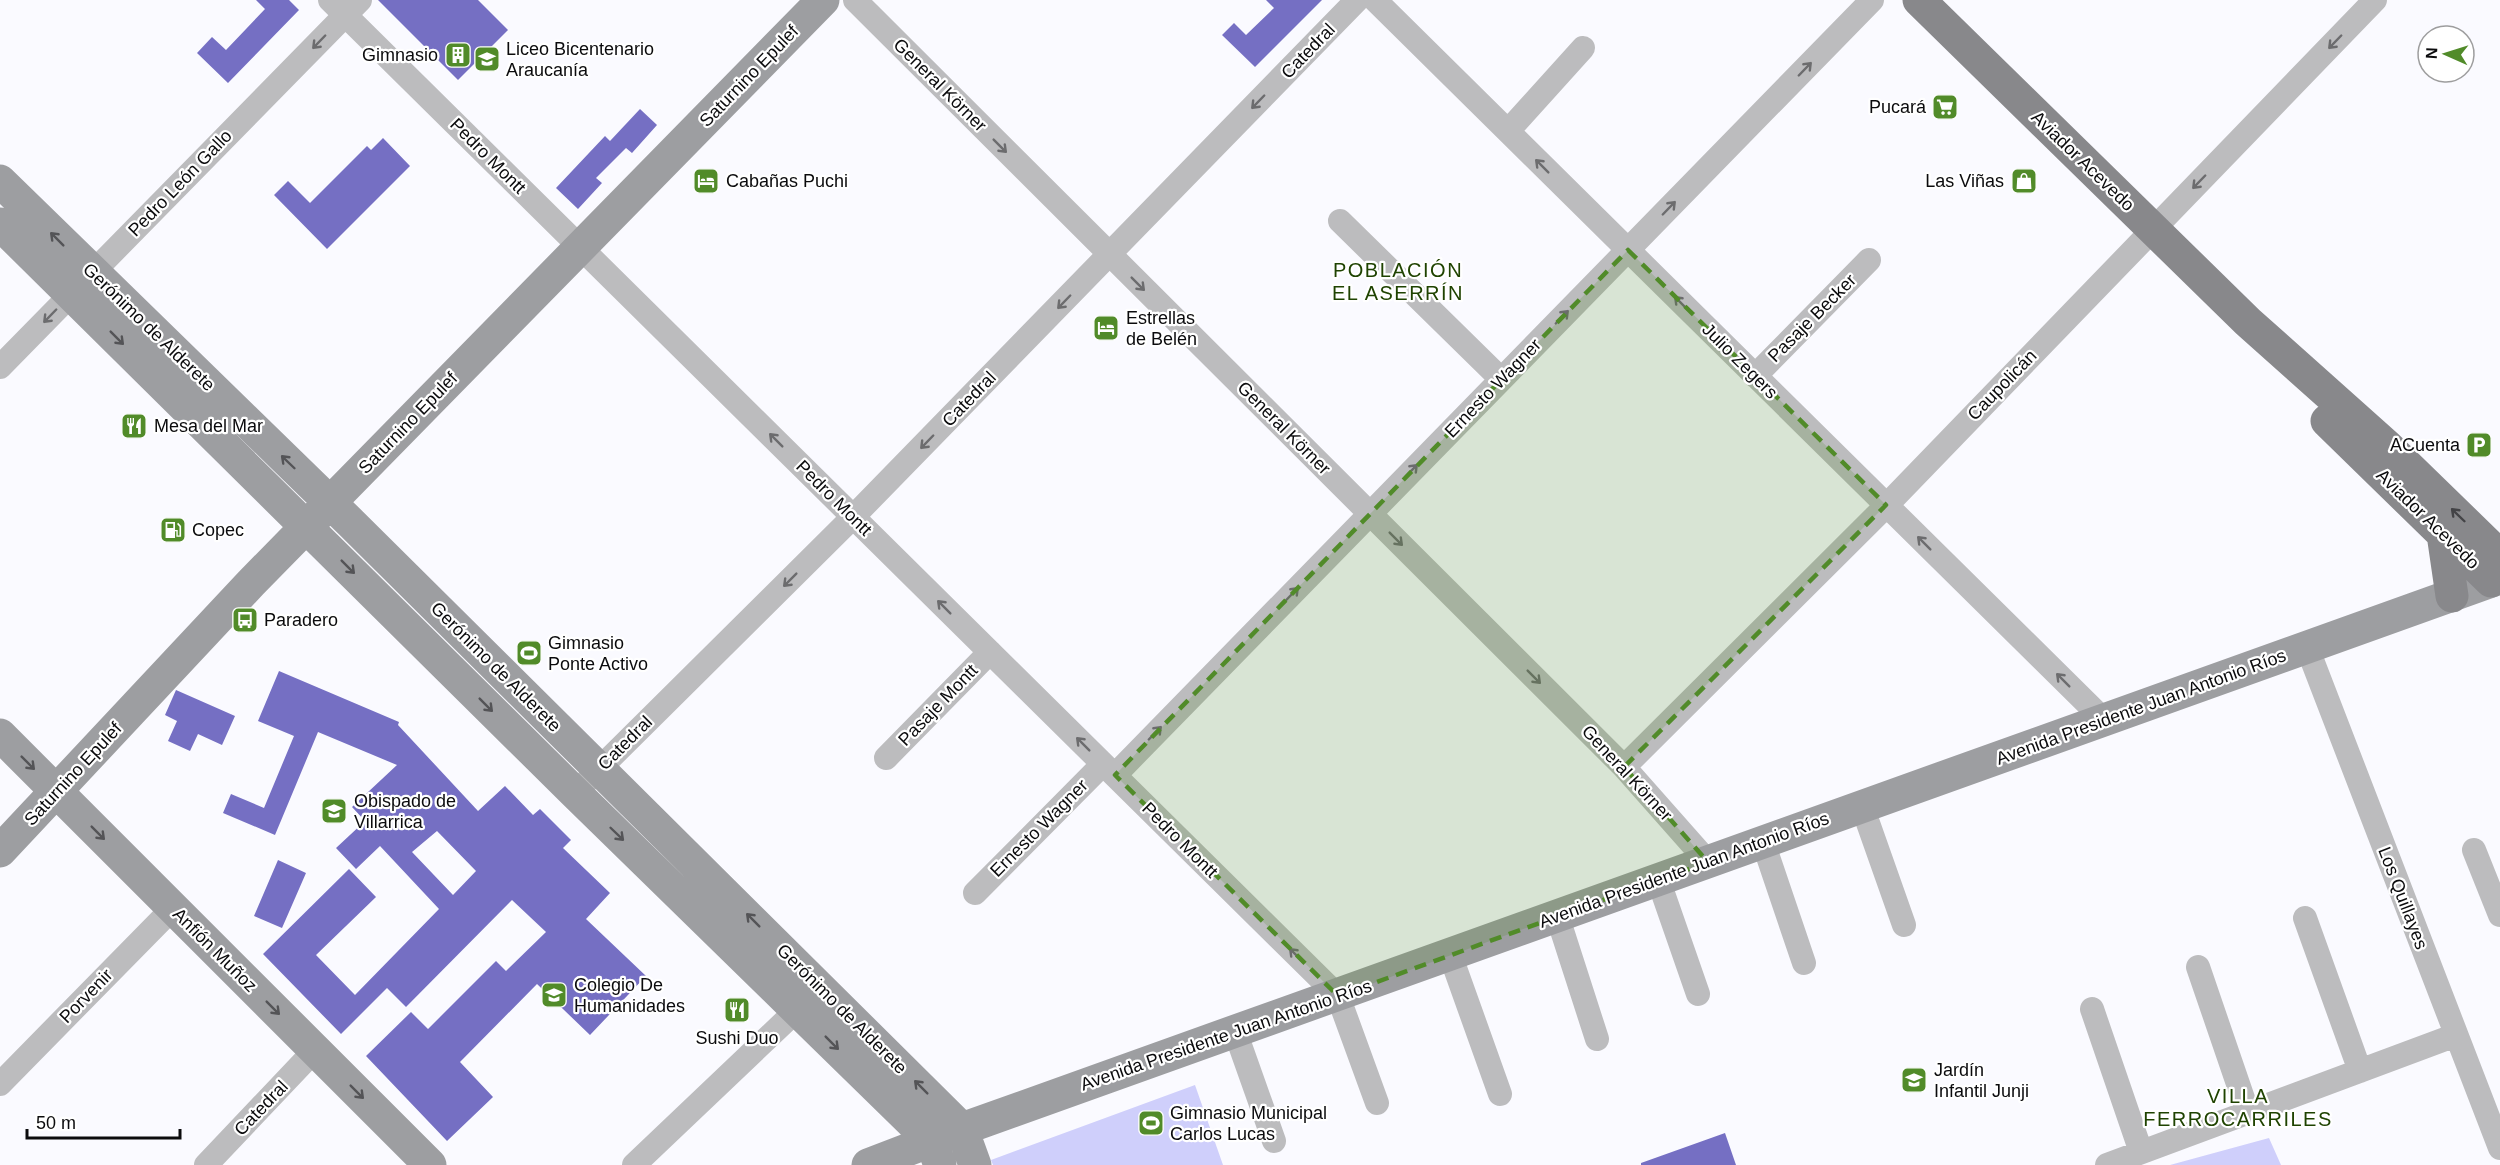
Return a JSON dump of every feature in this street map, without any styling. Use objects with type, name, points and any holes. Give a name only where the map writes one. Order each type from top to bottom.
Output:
[{"type":"main road","name":"Saturnino Epulef","points":[[0,851],[307,526],[823,0]]},
{"type":"main road","name":"Aviador Acevedo","points":[[1919,0],[2248,322],[2387,447],[2497,572]]},
{"type":"main road","name":"Gerónimo de Alderete","points":[[0,181],[82,283],[307,526],[575,794],[798,1009],[936,1153]]},
{"type":"main road","name":"Gerónimo de Alderete","points":[[0,224],[82,283],[330,503],[962,1129],[975,1165]]},
{"type":"main road","name":"Aviador Acevedo","points":[[2248,322],[2289,384],[2443,534],[2497,572]]},
{"type":"main road","points":[[2352,446],[2387,447],[2388,480]]},
{"type":"main road","points":[[2443,534],[2452,596]]},
{"type":"main road","name":"Avenida Presidente Juan Antonio Ríos","points":[[868,1165],[936,1153],[962,1129],[2452,596],[2497,572]]},
{"type":"main road","name":"Anfión Muñoz","points":[[0,735],[430,1165]]},
{"type":"street","name":"General Körner","points":[[855,0],[1624,767],[1708,861]]},
{"type":"street","name":"Catedral","points":[[575,794],[853,517],[1110,256],[1357,0]]},
{"type":"street","name":"Julio Zegers","points":[[1375,0],[2105,721]]},
{"type":"street","name":"Ernesto Wagner","points":[[975,893],[1109,770],[1371,513],[1872,0]]},
{"type":"street","name":"Caupolicán","points":[[1624,767],[1886,505],[2375,0]]},
{"type":"street","name":"Pedro Montt","points":[[345,5],[580,247],[1338,996]]},
{"type":"street","name":"Pedro León Gallo","points":[[0,367],[345,5]]},
{"type":"street","points":[[1508,131],[1583,48]]},
{"type":"street","points":[[1340,221],[1501,380]]},
{"type":"street","name":"Pasaje Becker","points":[[1755,376],[1869,260]]},
{"type":"street","name":"Los Quillayes","points":[[2307,647],[2499,1143]]},
{"type":"street","name":"Pasaje Montt","points":[[886,758],[990,652]]},
{"type":"street","points":[[1862,806],[1904,926]]},
{"type":"street","points":[[1763,842],[1804,963]]},
{"type":"street","points":[[2474,850],[2494,885],[2500,915]]},
{"type":"street","points":[[1658,879],[1698,994]]},
{"type":"street","name":"Porvenir","points":[[0,1084],[173,908]]},
{"type":"street","points":[[1557,915],[1597,1039]]},
{"type":"street","points":[[2305,918],[2360,1071]]},
{"type":"street","points":[[1450,954],[1500,1094]]},
{"type":"street","points":[[2198,967],[2248,1113]]},
{"type":"street","points":[[1338,996],[1377,1103]]},
{"type":"street","points":[[634,1165],[798,1009]]},
{"type":"street","points":[[2092,1009],[2141,1152]]},
{"type":"street","points":[[1234,1031],[1274,1141]]},
{"type":"street","points":[[2107,1165],[2456,1035]]},
{"type":"street","name":"Catedral","points":[[206,1165],[315,1050]]},
{"type":"highlighted area","points":[[1628,250],[1886,505],[1624,767],[1708,862],[1338,996],[1115,775]]},
{"type":"shaded area","name":"Gimnasio Municipal Carlos Lucas","points":[[1195,1085],[1223,1165],[993,1165],[991,1160]]},
{"type":"shaded area","points":[[2269,1138],[2281,1165],[2170,1165]]},
{"type":"building","points":[[256,0],[289,0],[299,10],[228,83],[197,53],[212,37],[226,50],[265,9]]},
{"type":"building","name":"Gimnasio","points":[[378,0],[478,0],[508,30],[458,80]]},
{"type":"building","points":[[1266,0],[1322,0],[1255,67],[1222,35],[1234,23],[1246,35],[1274,8]]},
{"type":"building","points":[[640,109],[657,125],[632,153],[626,148],[596,178],[602,183],[578,209],[556,188],[605,136],[610,141]]},
{"type":"building","points":[[383,138],[410,166],[327,249],[274,195],[288,181],[310,203],[367,146],[371,150]]},
{"type":"building","points":[[279,671],[399,722],[398,725],[478,811],[505,786],[533,815],[540,809],[571,840],[563,848],[610,893],[586,919],[646,976],[590,1035],[537,984],[460,1062],[493,1097],[447,1141],[366,1056],[411,1012],[428,1029],[496,961],[506,971],[546,932],[512,900],[406,1007],[387,988],[341,1034],[263,954],[349,869],[376,897],[316,955],[355,995],[439,909],[380,846],[356,869],[336,848],[365,821],[352,807],[397,765],[318,732],[275,835],[223,813],[231,794],[264,808],[294,736],[258,721]],"holes":[[[437,831],[476,871],[453,895],[412,852]]]},
{"type":"building","points":[[176,690],[235,716],[222,745],[198,734],[190,751],[168,741],[177,721],[165,715]]},
{"type":"building","points":[[278,860],[306,873],[282,928],[254,916]]},
{"type":"building","points":[[1725,1133],[1736,1165],[1641,1165],[1641,1163]]},
{"type":"place","name":"Gimnasio","points":[[458,55]]},
{"type":"place","name":"Liceo Bicentenario Araucanía","points":[[487,59]]},
{"type":"place","name":"Pucará","points":[[1945,107]]},
{"type":"place","name":"Cabañas Puchi","points":[[706,181]]},
{"type":"place","name":"Las Viñas","points":[[2024,181]]},
{"type":"place","name":"Estrellas de Belén","points":[[1106,328]]},
{"type":"place","name":"Mesa del Mar","points":[[134,426]]},
{"type":"place","name":"ACuenta","points":[[2479,445]]},
{"type":"place","name":"Copec","points":[[173,530]]},
{"type":"place","name":"Paradero","points":[[245,620]]},
{"type":"place","name":"Gimnasio Ponte Activo","points":[[529,653]]},
{"type":"place","name":"Obispado de Villarrica","points":[[334,811]]},
{"type":"place","name":"Colegio De Humanidades","points":[[554,995]]},
{"type":"place","name":"Sushi Duo","points":[[737,1010]]},
{"type":"place","name":"Jardín Infantil Junji","points":[[1914,1080]]},
{"type":"place","name":"Gimnasio Municipal Carlos Lucas","points":[[1151,1123]]},
{"type":"district","name":"POBLACIÓN EL ASERRÍN","points":[[1398,282]]},
{"type":"district","name":"VILLA FERROCARRILES","points":[[2238,1108]]}]
